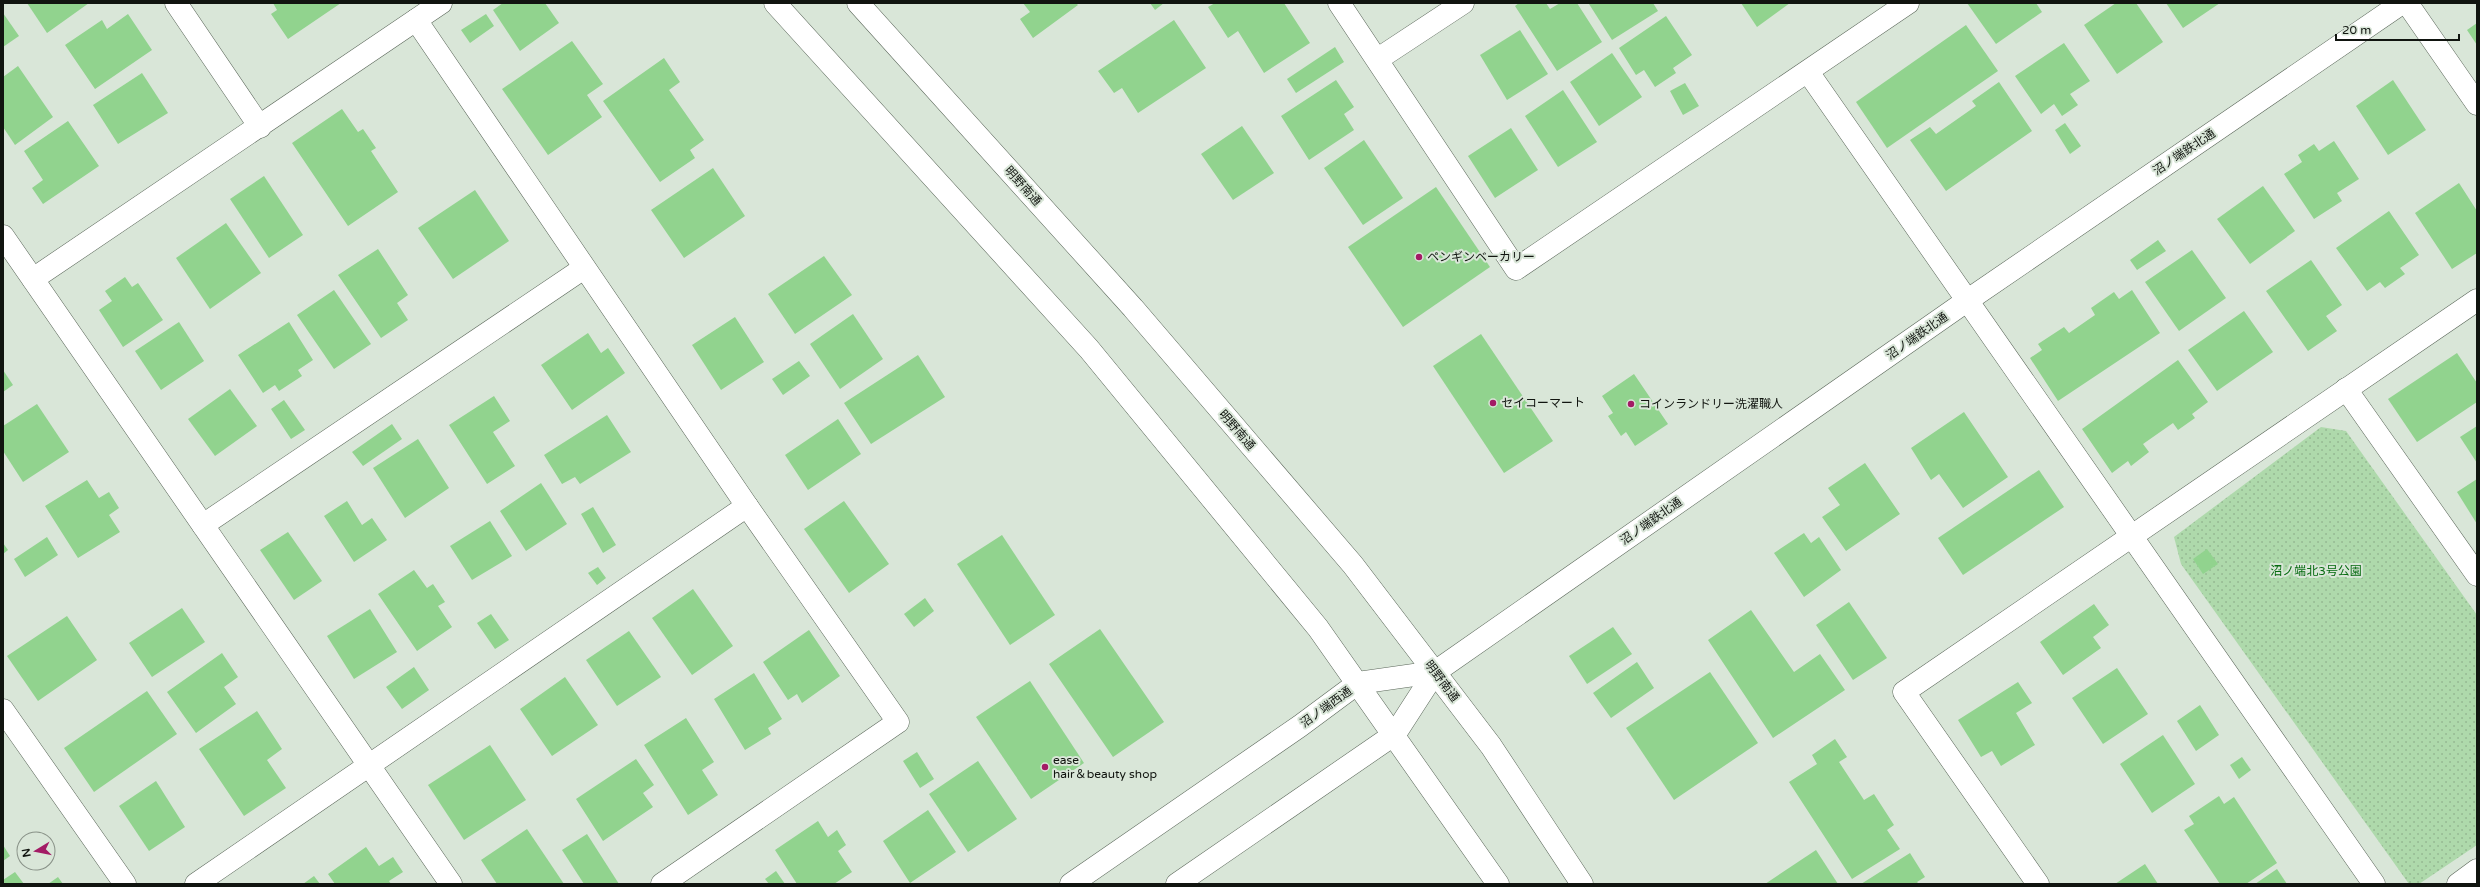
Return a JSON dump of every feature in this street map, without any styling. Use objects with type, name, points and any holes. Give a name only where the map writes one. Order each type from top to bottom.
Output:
[{"type":"street","points":[[176,3],[260,127]]},
{"type":"street","points":[[33,279],[260,127],[441,3]]},
{"type":"street","points":[[775,3],[1089,349],[1318,628],[1395,734],[1498,884]]},
{"type":"street","name":"明野南通","points":[[858,3],[1133,308],[1353,565],[1491,746],[1582,884]]},
{"type":"street","points":[[1340,3],[1516,269],[1908,3]]},
{"type":"street","points":[[1378,59],[1462,3]]},
{"type":"street","name":"沼ノ端鉄北通","points":[[1435,672],[1968,300],[2402,3]]},
{"type":"street","points":[[2407,3],[2477,104]]},
{"type":"street","points":[[416,20],[747,506],[898,722],[662,884]]},
{"type":"street","points":[[1808,72],[2374,884]]},
{"type":"street","points":[[3,236],[451,884]]},
{"type":"street","points":[[203,525],[584,268]]},
{"type":"street","points":[[2038,884],[1904,692],[2346,388],[2477,300]]},
{"type":"street","points":[[2346,388],[2477,575]]},
{"type":"street","points":[[196,884],[747,506]]},
{"type":"street","points":[[1177,884],[1395,734],[1435,672]]},
{"type":"street","name":"沼ノ端西通","points":[[1071,884],[1294,730],[1358,683],[1435,672]]},
{"type":"street","points":[[3,710],[125,884]]},
{"type":"street","points":[[2458,884],[2477,870]]},
{"type":"green space","name":"沼ノ端北3号公園","points":[[2321,427],[2346,431],[2477,615],[2477,845],[2419,884],[2409,884],[2181,564],[2174,537]]},
{"type":"building","points":[[27,3],[89,3],[47,33]]},
{"type":"building","points":[[273,3],[341,3],[288,39],[271,14],[277,10]]},
{"type":"building","points":[[503,3],[545,3],[559,23],[520,51],[493,10]]},
{"type":"building","points":[[1023,3],[1076,3],[1078,5],[1033,38],[1020,19],[1030,12]]},
{"type":"building","points":[[1150,3],[1164,3],[1155,10]]},
{"type":"building","points":[[1215,3],[1284,3],[1310,43],[1264,73],[1238,31],[1228,38],[1208,7]]},
{"type":"building","points":[[1519,3],[1546,3],[1550,9],[1560,3],[1577,3],[1602,42],[1557,71],[1515,6]]},
{"type":"building","points":[[1653,3],[1658,11],[1612,40],[1589,4]]},
{"type":"building","points":[[1741,3],[1790,3],[1757,27]]},
{"type":"building","points":[[1967,3],[2036,3],[2042,12],[1996,44]]},
{"type":"building","points":[[2116,3],[2136,3],[2163,42],[2117,74],[2084,25]]},
{"type":"building","points":[[2166,3],[2220,3],[2183,28]]},
{"type":"building","points":[[3,13],[19,36],[3,47]]},
{"type":"building","points":[[128,14],[152,50],[95,89],[65,45],[102,20],[107,29]]},
{"type":"building","points":[[486,14],[494,26],[470,43],[461,30]]},
{"type":"building","points":[[1666,16],[1692,55],[1673,68],[1676,73],[1655,87],[1644,70],[1636,75],[1619,48]]},
{"type":"building","points":[[1174,20],[1206,68],[1138,113],[1122,88],[1114,93],[1098,71]]},
{"type":"building","points":[[2477,23],[2477,45],[2467,30]]},
{"type":"building","points":[[1966,25],[1998,71],[1887,148],[1856,102]]},
{"type":"building","points":[[1520,30],[1548,74],[1507,100],[1480,55]]},
{"type":"building","points":[[572,41],[603,84],[587,95],[602,117],[548,155],[502,89]]},
{"type":"building","points":[[2064,43],[2090,81],[2070,94],[2078,105],[2062,116],[2054,104],[2041,114],[2015,76]]},
{"type":"building","points":[[1335,47],[1344,62],[1296,93],[1287,79]]},
{"type":"building","points":[[1612,53],[1642,97],[1599,126],[1570,82]]},
{"type":"building","points":[[664,58],[680,82],[669,90],[704,140],[690,150],[695,158],[660,182],[603,101]]},
{"type":"building","points":[[18,66],[53,117],[15,145],[3,127],[3,77]]},
{"type":"building","points":[[142,73],[168,113],[118,144],[93,105]]},
{"type":"building","points":[[1336,80],[1354,107],[1344,114],[1354,130],[1309,160],[1281,116]]},
{"type":"building","points":[[2393,80],[2426,130],[2388,155],[2356,106]]},
{"type":"building","points":[[1999,82],[2032,131],[1946,191],[1910,140],[1930,127],[1936,134],[1976,106],[1972,101]]},
{"type":"building","points":[[1685,83],[1699,106],[1683,115],[1670,91]]},
{"type":"building","points":[[1563,90],[1597,142],[1558,167],[1525,116]]},
{"type":"building","points":[[342,109],[358,132],[363,129],[376,148],[371,151],[398,192],[348,226],[292,143]]},
{"type":"building","points":[[68,121],[99,166],[43,204],[32,188],[43,180],[24,151]]},
{"type":"building","points":[[2065,123],[2081,146],[2070,154],[2055,130]]},
{"type":"building","points":[[1242,126],[1274,173],[1233,200],[1201,154]]},
{"type":"building","points":[[1511,128],[1538,170],[1495,198],[1468,156]]},
{"type":"building","points":[[1364,140],[1403,198],[1363,225],[1324,168]]},
{"type":"building","points":[[2334,141],[2359,179],[2337,193],[2342,201],[2314,219],[2284,174],[2302,162],[2298,155],[2314,144],[2319,151]]},
{"type":"building","points":[[713,168],[745,216],[684,258],[651,210]]},
{"type":"building","points":[[264,176],[303,235],[269,258],[230,199]]},
{"type":"building","points":[[2459,183],[2477,211],[2477,253],[2452,269],[2415,213]]},
{"type":"building","points":[[2263,186],[2295,231],[2250,264],[2217,219]]},
{"type":"building","name":"ペンギンベーカリー","points":[[1436,187],[1490,267],[1403,327],[1348,247]]},
{"type":"building","points":[[475,190],[509,241],[453,279],[418,228]]},
{"type":"building","points":[[2389,211],[2419,255],[2400,268],[2405,274],[2385,288],[2380,282],[2367,291],[2336,248]]},
{"type":"building","points":[[226,223],[261,273],[210,309],[176,258]]},
{"type":"building","points":[[2158,240],[2166,251],[2137,270],[2130,260]]},
{"type":"building","points":[[378,249],[408,295],[397,303],[408,320],[381,338],[338,275]]},
{"type":"building","points":[[2192,250],[2226,298],[2179,331],[2145,282]]},
{"type":"building","points":[[824,256],[852,295],[795,334],[768,294]]},
{"type":"building","points":[[2311,260],[2342,305],[2326,316],[2337,331],[2308,351],[2266,291]]},
{"type":"building","points":[[125,277],[132,287],[138,283],[163,320],[123,347],[99,310],[112,301],[105,291]]},
{"type":"building","points":[[334,290],[371,344],[334,369],[297,315]]},
{"type":"building","points":[[2132,290],[2160,333],[2058,401],[2030,358],[2042,350],[2038,344],[2064,327],[2069,333],[2095,315],[2091,308],[2114,292],[2119,299]]},
{"type":"building","points":[[2244,311],[2273,352],[2217,391],[2188,350]]},
{"type":"building","points":[[853,314],[883,359],[840,389],[810,344]]},
{"type":"building","points":[[735,317],[764,362],[721,390],[692,345]]},
{"type":"building","points":[[179,322],[204,361],[161,390],[135,351]]},
{"type":"building","points":[[289,322],[313,360],[298,370],[302,376],[279,391],[275,385],[263,393],[238,355]]},
{"type":"building","points":[[588,333],[601,353],[608,348],[625,373],[572,410],[541,365]]},
{"type":"building","name":"セイコーマート","points":[[1481,334],[1553,441],[1504,473],[1433,366]]},
{"type":"building","points":[[2457,353],[2477,383],[2477,402],[2417,442],[2388,399]]},
{"type":"building","points":[[918,355],[945,397],[871,444],[844,403]]},
{"type":"building","points":[[2178,360],[2208,402],[2192,414],[2195,418],[2178,430],[2173,423],[2143,444],[2149,452],[2131,466],[2128,461],[2112,473],[2082,429]]},
{"type":"building","points":[[799,361],[810,376],[783,395],[772,379]]},
{"type":"building","points":[[3,370],[13,385],[3,392]]},
{"type":"building","name":"コインランドリー洗濯職人","points":[[1634,374],[1668,424],[1635,446],[1626,432],[1621,436],[1608,416],[1613,413],[1602,396]]},
{"type":"building","points":[[230,389],[257,426],[215,456],[188,419]]},
{"type":"building","points":[[494,396],[510,421],[493,432],[515,466],[487,484],[449,425]]},
{"type":"building","points":[[284,400],[305,430],[291,439],[271,409]]},
{"type":"building","points":[[37,404],[69,452],[23,482],[3,451],[3,426]]},
{"type":"building","points":[[1964,412],[2008,477],[1963,508],[1939,474],[1931,480],[1911,448]]},
{"type":"building","points":[[607,415],[631,452],[580,484],[575,477],[562,484],[544,455]]},
{"type":"building","points":[[838,419],[861,454],[808,490],[785,455]]},
{"type":"building","points":[[392,424],[402,439],[363,466],[352,452]]},
{"type":"building","points":[[2477,426],[2477,463],[2460,437]]},
{"type":"building","points":[[418,439],[449,488],[405,518],[373,468]]},
{"type":"building","points":[[1865,463],[1900,514],[1846,551],[1822,517],[1840,505],[1828,488]]},
{"type":"building","points":[[2039,470],[2064,507],[1963,575],[1938,538]]},
{"type":"building","points":[[2477,479],[2477,524],[2457,492]]},
{"type":"building","points":[[87,480],[99,498],[109,492],[119,508],[109,515],[120,532],[78,558],[45,506]]},
{"type":"building","points":[[541,483],[567,524],[526,551],[500,511]]},
{"type":"building","points":[[347,501],[362,525],[372,518],[387,540],[354,562],[324,516]]},
{"type":"building","points":[[844,501],[889,564],[849,593],[804,529]]},
{"type":"building","points":[[593,507],[616,545],[603,553],[581,514]]},
{"type":"building","points":[[490,521],[512,556],[472,580],[450,546]]},
{"type":"building","points":[[288,532],[322,581],[294,600],[260,550]]},
{"type":"building","points":[[1804,533],[1811,543],[1819,537],[1841,570],[1804,597],[1774,553]]},
{"type":"building","points":[[1002,535],[1055,615],[1010,645],[957,564]]},
{"type":"building","points":[[47,537],[58,555],[25,577],[14,559]]},
{"type":"building","points":[[3,543],[8,550],[3,554]]},
{"type":"building","points":[[2207,549],[2218,564],[2203,574],[2193,559]]},
{"type":"building","points":[[598,567],[606,578],[597,585],[588,573]]},
{"type":"building","points":[[414,570],[427,588],[433,584],[445,602],[438,606],[452,627],[417,651],[378,594]]},
{"type":"building","points":[[693,589],[733,646],[692,675],[652,618]]},
{"type":"building","points":[[925,598],[934,611],[914,627],[904,614]]},
{"type":"building","points":[[1849,602],[1887,658],[1853,680],[1816,625]]},
{"type":"building","points":[[2094,604],[2109,625],[2093,637],[2101,648],[2063,675],[2040,642]]},
{"type":"building","points":[[182,608],[205,642],[152,677],[129,643]]},
{"type":"building","points":[[370,609],[397,652],[354,679],[327,636]]},
{"type":"building","points":[[1751,610],[1794,672],[1820,654],[1845,690],[1773,738],[1708,640]]},
{"type":"building","points":[[491,614],[509,640],[495,649],[477,623]]},
{"type":"building","points":[[67,616],[97,660],[38,701],[7,656]]},
{"type":"building","points":[[1613,627],[1632,654],[1587,684],[1569,656]]},
{"type":"building","points":[[1100,629],[1164,722],[1113,757],[1049,664]]},
{"type":"building","points":[[809,630],[840,676],[802,703],[797,694],[788,700],[763,662]]},
{"type":"building","points":[[629,631],[661,677],[617,706],[586,660]]},
{"type":"building","points":[[222,653],[238,677],[224,687],[236,704],[196,733],[167,692]]},
{"type":"building","points":[[1637,662],[1654,688],[1611,718],[1593,693]]},
{"type":"building","points":[[414,667],[429,690],[402,709],[386,687]]},
{"type":"building","points":[[2117,668],[2148,714],[2103,744],[2072,698]]},
{"type":"building","points":[[1710,672],[1758,743],[1674,800],[1626,728]]},
{"type":"building","points":[[754,673],[782,719],[768,728],[771,734],[745,750],[714,699]]},
{"type":"building","points":[[565,677],[598,725],[552,756],[520,709]]},
{"type":"building","points":[[1030,681],[1084,763],[1031,799],[976,717]]},
{"type":"building","points":[[2018,682],[2032,703],[2016,713],[2035,745],[2001,766],[1992,751],[1981,757],[1958,720]]},
{"type":"building","points":[[147,691],[177,734],[94,792],[64,748]]},
{"type":"building","points":[[2200,705],[2219,735],[2196,751],[2177,721]]},
{"type":"building","points":[[257,711],[282,749],[267,760],[286,788],[244,816],[199,749]]},
{"type":"building","points":[[686,718],[714,762],[702,770],[718,795],[688,815],[644,745]]},
{"type":"building","points":[[2163,735],[2195,784],[2152,813],[2120,764]]},
{"type":"building","points":[[1835,739],[1847,757],[1839,762],[1864,800],[1874,794],[1894,825],[1887,830],[1900,849],[1852,879],[1789,782],[1817,764],[1812,755]]},
{"type":"building","points":[[490,745],[526,800],[464,840],[428,785]]},
{"type":"building","points":[[917,752],[934,779],[920,788],[903,761]]},
{"type":"building","points":[[2242,757],[2251,770],[2239,779],[2230,765]]},
{"type":"building","points":[[636,759],[654,785],[643,793],[653,807],[603,841],[576,799]]},
{"type":"building","points":[[978,761],[1017,819],[968,852],[929,794]]},
{"type":"building","points":[[156,781],[185,827],[149,851],[119,806]]},
{"type":"building","points":[[2219,796],[2224,804],[2234,797],[2277,863],[2246,884],[2220,884],[2184,830],[2194,824],[2189,816]]},
{"type":"building","points":[[928,810],[956,852],[910,883],[883,841]]},
{"type":"building","points":[[818,821],[828,837],[837,830],[846,845],[838,851],[852,872],[834,884],[797,884],[775,850]]},
{"type":"building","points":[[527,829],[564,884],[497,884],[481,860]]},
{"type":"building","points":[[587,834],[619,884],[584,884],[562,850]]},
{"type":"building","points":[[3,845],[10,856],[3,861]]},
{"type":"building","points":[[366,847],[379,866],[393,857],[403,872],[389,881],[391,884],[335,884],[328,874]]},
{"type":"building","points":[[1816,850],[1838,884],[1765,884]]},
{"type":"building","points":[[1910,853],[1925,877],[1917,882],[1919,884],[1861,884]]},
{"type":"building","points":[[2145,864],[2158,884],[2115,884]]},
{"type":"building","points":[[2277,869],[2287,884],[2255,884]]},
{"type":"building","points":[[776,871],[785,884],[769,884],[765,879]]},
{"type":"building","points":[[15,872],[24,884],[3,884],[3,880]]},
{"type":"building","points":[[314,876],[320,884],[303,884]]},
{"type":"building","points":[[58,877],[63,884],[48,884]]},
{"type":"place","name":"ペンギンベーカリー","points":[[1419,257]]},
{"type":"place","name":"セイコーマート","points":[[1493,403]]},
{"type":"place","name":"コインランドリー洗濯職人","points":[[1631,404]]},
{"type":"place","name":"ease hair＆beauty shop","points":[[1045,767]]}]
